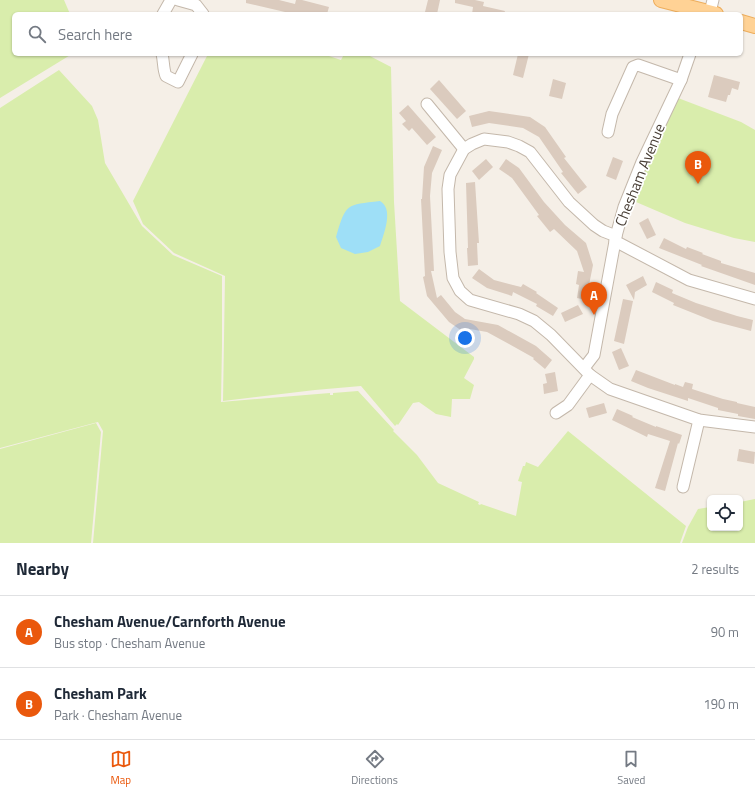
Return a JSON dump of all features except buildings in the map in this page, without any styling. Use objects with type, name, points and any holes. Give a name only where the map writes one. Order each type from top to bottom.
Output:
[{"type":"main road","points":[[661,0],[708,10]]},
{"type":"main road","points":[[743,23],[755,26]]},
{"type":"street","points":[[164,12],[171,0]]},
{"type":"street","points":[[178,0],[195,6]]},
{"type":"street","points":[[165,57],[164,70],[166,76],[178,82],[191,56]]},
{"type":"street","name":"Chesham Avenue","points":[[556,413],[568,405],[594,355],[616,239],[624,207],[642,162],[681,80],[689,56]]},
{"type":"street","points":[[608,132],[612,114],[633,68],[638,66],[681,80]]},
{"type":"street","points":[[427,104],[464,149]]},
{"type":"street","points":[[755,299],[689,280],[594,225],[569,202],[530,152],[519,146],[508,142],[484,139],[472,144],[464,149],[450,175],[448,190],[450,252],[453,278],[460,291],[470,300],[519,314],[534,321],[551,335],[587,371],[610,389],[699,420],[755,427]]},
{"type":"street","points":[[683,487],[699,420]]},
{"type":"green space","points":[[0,0],[64,0],[69,12],[12,12],[12,56],[69,56],[0,98]]},
{"type":"green space","points":[[207,56],[329,56],[341,60],[343,56],[370,56],[391,67],[394,202],[400,301],[474,357],[464,378],[474,385],[470,399],[452,399],[451,417],[436,414],[419,402],[413,403],[398,425],[397,424],[395,426],[361,386],[223,401],[225,276],[174,253],[143,224],[133,201]]},
{"type":"green space","points":[[59,70],[92,106],[98,120],[105,163],[142,226],[173,255],[222,276],[221,402],[330,393],[330,395],[333,395],[333,393],[358,391],[394,430],[393,431],[417,455],[438,483],[479,502],[478,504],[480,505],[481,504],[516,516],[522,482],[518,481],[523,466],[525,466],[526,462],[538,467],[568,431],[686,526],[680,543],[93,543],[103,431],[98,422],[0,448],[0,108]]},
{"type":"green space","points":[[678,98],[741,122],[755,130],[755,242],[734,238],[685,223],[636,202],[646,166]]},
{"type":"green space","points":[[96,423],[101,432],[91,543],[0,543],[0,449]]},
{"type":"green space","points":[[755,499],[755,543],[682,543],[688,527],[698,509],[707,508],[707,531],[743,531],[743,501]]},
{"type":"water","points":[[380,201],[386,210],[387,222],[380,246],[368,252],[355,254],[341,248],[336,237],[345,212],[354,205]]},
{"type":"place","name":"Chesham Park","points":[[698,184]]},
{"type":"place","name":"Chesham Avenue/Carnforth Avenue","points":[[594,315]]}]
